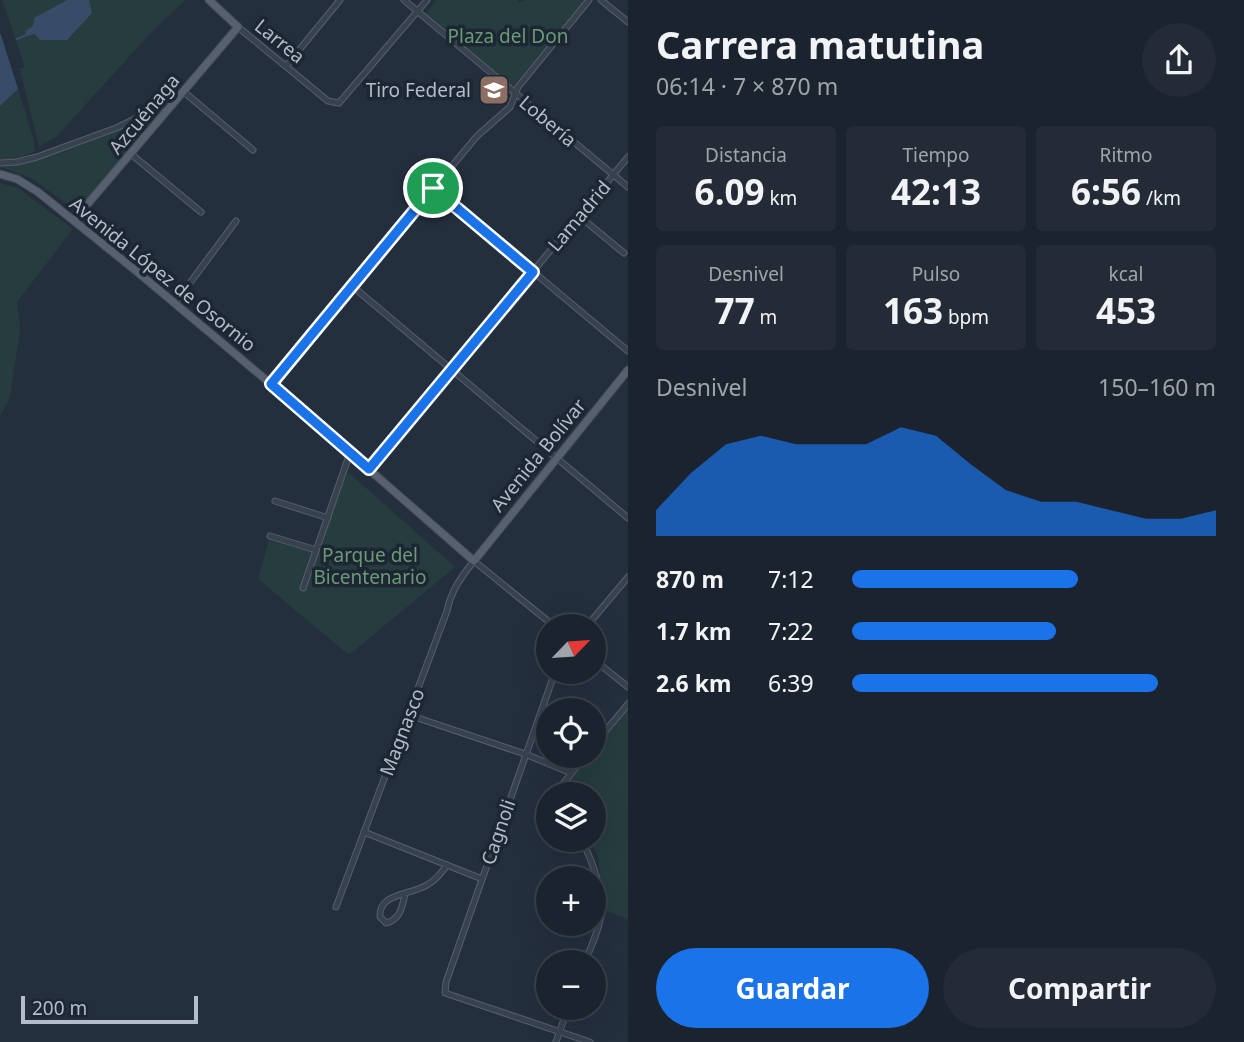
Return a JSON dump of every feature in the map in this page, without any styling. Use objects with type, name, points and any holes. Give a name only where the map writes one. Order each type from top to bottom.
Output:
[{"type":"main road","name":"Larrea","points":[[209,0],[238,27]]},
{"type":"main road","name":"Azcuénaga","points":[[74,220],[238,27]]},
{"type":"main road","name":"Avenida López de Osornio","points":[[0,174],[10,176],[30,187],[74,220],[271,384],[474,561]]},
{"type":"main road","name":"Avenida Bolívar","points":[[474,561],[628,370]]},
{"type":"street","points":[[286,66],[340,0]]},
{"type":"street","name":"Lobería","points":[[404,0],[628,187]]},
{"type":"street","points":[[417,11],[427,0]]},
{"type":"street","points":[[271,384],[477,136],[510,107],[515,93],[589,0]]},
{"type":"street","points":[[601,0],[628,22]]},
{"type":"street","name":"Larrea","points":[[238,27],[334,103],[339,103],[417,11]]},
{"type":"street","points":[[0,163],[37,157],[116,128],[181,95],[253,150]]},
{"type":"street","points":[[131,154],[201,212]]},
{"type":"street","name":"Lamadrid","points":[[369,469],[628,157]]},
{"type":"street","points":[[433,188],[628,351]]},
{"type":"street","points":[[579,216],[624,253]]},
{"type":"street","points":[[175,303],[236,221]]},
{"type":"street","points":[[351,285],[628,518]]},
{"type":"street","points":[[303,588],[350,453]]},
{"type":"street","points":[[275,500],[328,518]]},
{"type":"street","points":[[270,536],[316,550]]},
{"type":"street","name":"Avenida López de Osornio","points":[[474,561],[539,614]]},
{"type":"street","name":"Magnasco","points":[[336,907],[454,589],[474,561]]},
{"type":"street","points":[[597,614],[628,577]]},
{"type":"street","points":[[606,669],[628,687]]},
{"type":"street","name":"Cagnoli","points":[[551,684],[446,982],[445,993],[560,1031]]},
{"type":"street","points":[[606,730],[628,704]]},
{"type":"street","points":[[409,715],[525,754],[571,773]]},
{"type":"street","points":[[564,782],[575,768]]},
{"type":"street","points":[[365,832],[482,879]]},
{"type":"street","points":[[588,852],[597,879],[601,918],[589,950]]},
{"type":"street","points":[[405,894],[394,921],[386,923],[380,917],[379,910],[383,902],[433,882],[447,865]]},
{"type":"street","points":[[556,1042],[564,1020]]},
{"type":"street","points":[[560,1031],[590,1042]]},
{"type":"green space","points":[[2,0],[185,0],[147,37],[56,137],[39,146],[20,69],[25,67]]},
{"type":"green space","name":"Plaza del Don","points":[[436,0],[586,0],[512,87],[425,15]]},
{"type":"green space","points":[[18,89],[35,152],[14,159],[0,159],[0,106]]},
{"type":"green space","points":[[168,104],[81,206],[70,206],[31,178],[0,167],[32,161],[93,140]]},
{"type":"green space","points":[[0,183],[18,188],[73,229],[17,302],[20,330],[10,398],[0,416]]},
{"type":"green space","name":"Parque del Bicentenario","points":[[348,472],[455,567],[349,655],[258,579],[270,536],[316,550]]},
{"type":"green space","points":[[628,708],[628,919],[606,909],[606,866],[599,866],[596,852],[606,852],[606,782],[569,782],[580,768],[606,768],[606,735]]},
{"type":"water","points":[[67,0],[89,0],[92,13],[67,40],[40,40],[35,34],[27,36],[25,31],[33,26],[34,18]]},
{"type":"water","points":[[0,32],[18,89],[0,106]]},
{"type":"waterway","points":[[17,39],[29,34]]},
{"type":"place","name":"Tiro Federal","points":[[494,90]]},
{"type":"route","points":[[433,188],[533,272],[369,469],[271,384],[433,188]]}]
